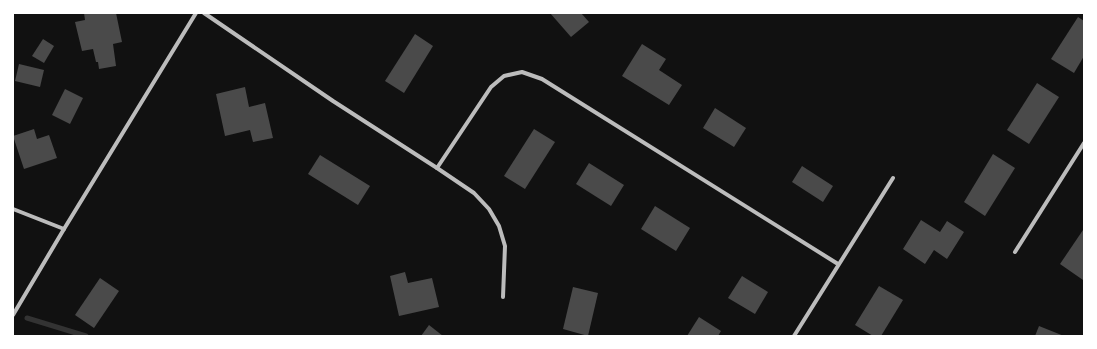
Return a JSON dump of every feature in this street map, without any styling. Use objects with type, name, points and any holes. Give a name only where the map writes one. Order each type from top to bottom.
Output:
[{"type":"street","points":[[13,315],[196,13]]},
{"type":"street","points":[[204,13],[333,101],[474,193],[490,209],[499,226],[505,246],[503,297]]},
{"type":"street","points":[[437,168],[491,87],[504,76],[522,72],[542,79],[838,264]]},
{"type":"street","points":[[1015,252],[1084,142]]},
{"type":"street","points":[[794,336],[893,178]]},
{"type":"street","points":[[13,209],[64,229]]},
{"type":"building","points":[[84,13],[116,13],[122,42],[113,44],[116,66],[99,69],[93,49],[82,51],[75,22],[85,20]]},
{"type":"building","points":[[550,13],[581,13],[589,22],[571,37]]},
{"type":"building","points":[[1078,17],[1084,21],[1084,56],[1074,73],[1051,59]]},
{"type":"building","points":[[415,34],[433,46],[404,93],[385,81]]},
{"type":"building","points":[[43,39],[54,46],[44,63],[32,56]]},
{"type":"building","points":[[642,44],[666,59],[659,70],[682,85],[669,105],[622,76]]},
{"type":"building","points":[[19,64],[44,70],[40,87],[15,81]]},
{"type":"building","points":[[1037,83],[1059,97],[1029,144],[1007,130]]},
{"type":"building","points":[[245,87],[249,107],[265,103],[273,138],[253,142],[250,130],[225,136],[216,94]]},
{"type":"building","points":[[65,89],[83,98],[70,124],[52,115]]},
{"type":"building","points":[[715,108],[746,128],[734,147],[703,128]]},
{"type":"building","points":[[34,129],[37,139],[49,135],[57,158],[24,169],[13,136]]},
{"type":"building","points":[[534,129],[555,142],[525,189],[504,176]]},
{"type":"building","points":[[993,154],[1015,168],[985,216],[964,202]]},
{"type":"building","points":[[320,155],[370,186],[358,205],[308,174]]},
{"type":"building","points":[[589,163],[624,185],[611,206],[576,184]]},
{"type":"building","points":[[802,166],[833,186],[823,202],[792,182]]},
{"type":"building","points":[[655,206],[690,228],[676,251],[641,229]]},
{"type":"building","points":[[921,220],[940,232],[947,221],[964,232],[947,259],[934,250],[925,264],[903,249]]},
{"type":"building","points":[[1083,230],[1084,231],[1083,280],[1060,264]]},
{"type":"building","points":[[405,272],[408,283],[432,278],[439,307],[399,316],[390,276]]},
{"type":"building","points":[[742,276],[768,292],[755,314],[728,298]]},
{"type":"building","points":[[100,278],[119,291],[94,328],[75,315]]},
{"type":"building","points":[[879,286],[903,300],[881,336],[873,336],[855,325]]},
{"type":"building","points":[[573,287],[598,293],[588,336],[563,329]]},
{"type":"building","points":[[699,317],[721,331],[718,336],[687,336]]},
{"type":"building","points":[[429,325],[443,336],[421,336]]},
{"type":"building","points":[[1039,326],[1064,336],[1035,336]]},
{"type":"waterway","points":[[27,318],[86,336]]}]
